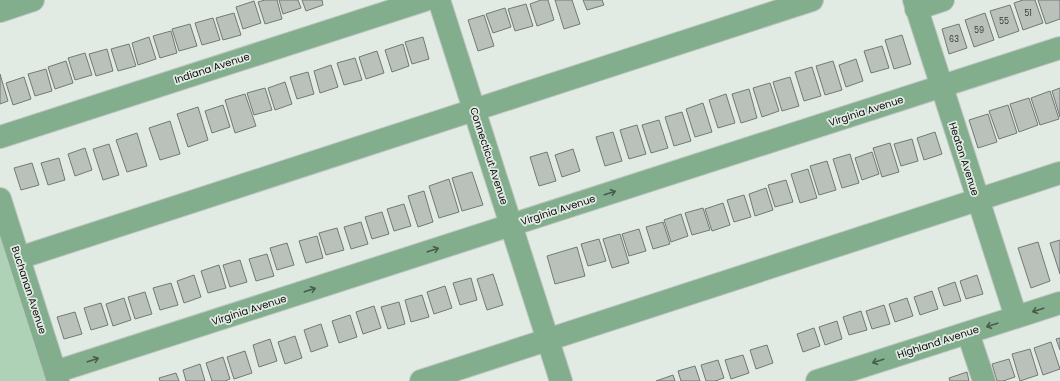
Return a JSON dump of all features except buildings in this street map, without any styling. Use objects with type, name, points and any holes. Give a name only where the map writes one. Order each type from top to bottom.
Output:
[{"type":"street","points":[[0,10],[33,0]]},
{"type":"street","name":"Indiana Avenue","points":[[0,137],[425,0]]},
{"type":"street","name":"Connecticut Avenue","points":[[439,0],[561,381]]},
{"type":"street","points":[[19,258],[812,0]]},
{"type":"street","points":[[915,4],[942,0]]},
{"type":"street","name":"Heaton Avenue","points":[[915,4],[1016,317]]},
{"type":"street","name":"Virginia Avenue","points":[[57,377],[511,225],[1060,48]]},
{"type":"street","points":[[421,381],[1060,173]]},
{"type":"street","name":"Buchanan Avenue","points":[[0,199],[57,377]]},
{"type":"street","name":"Highland Avenue","points":[[817,381],[1060,303]]},
{"type":"street","points":[[968,332],[984,381]]},
{"type":"green space","points":[[0,199],[58,381],[0,381]]}]
